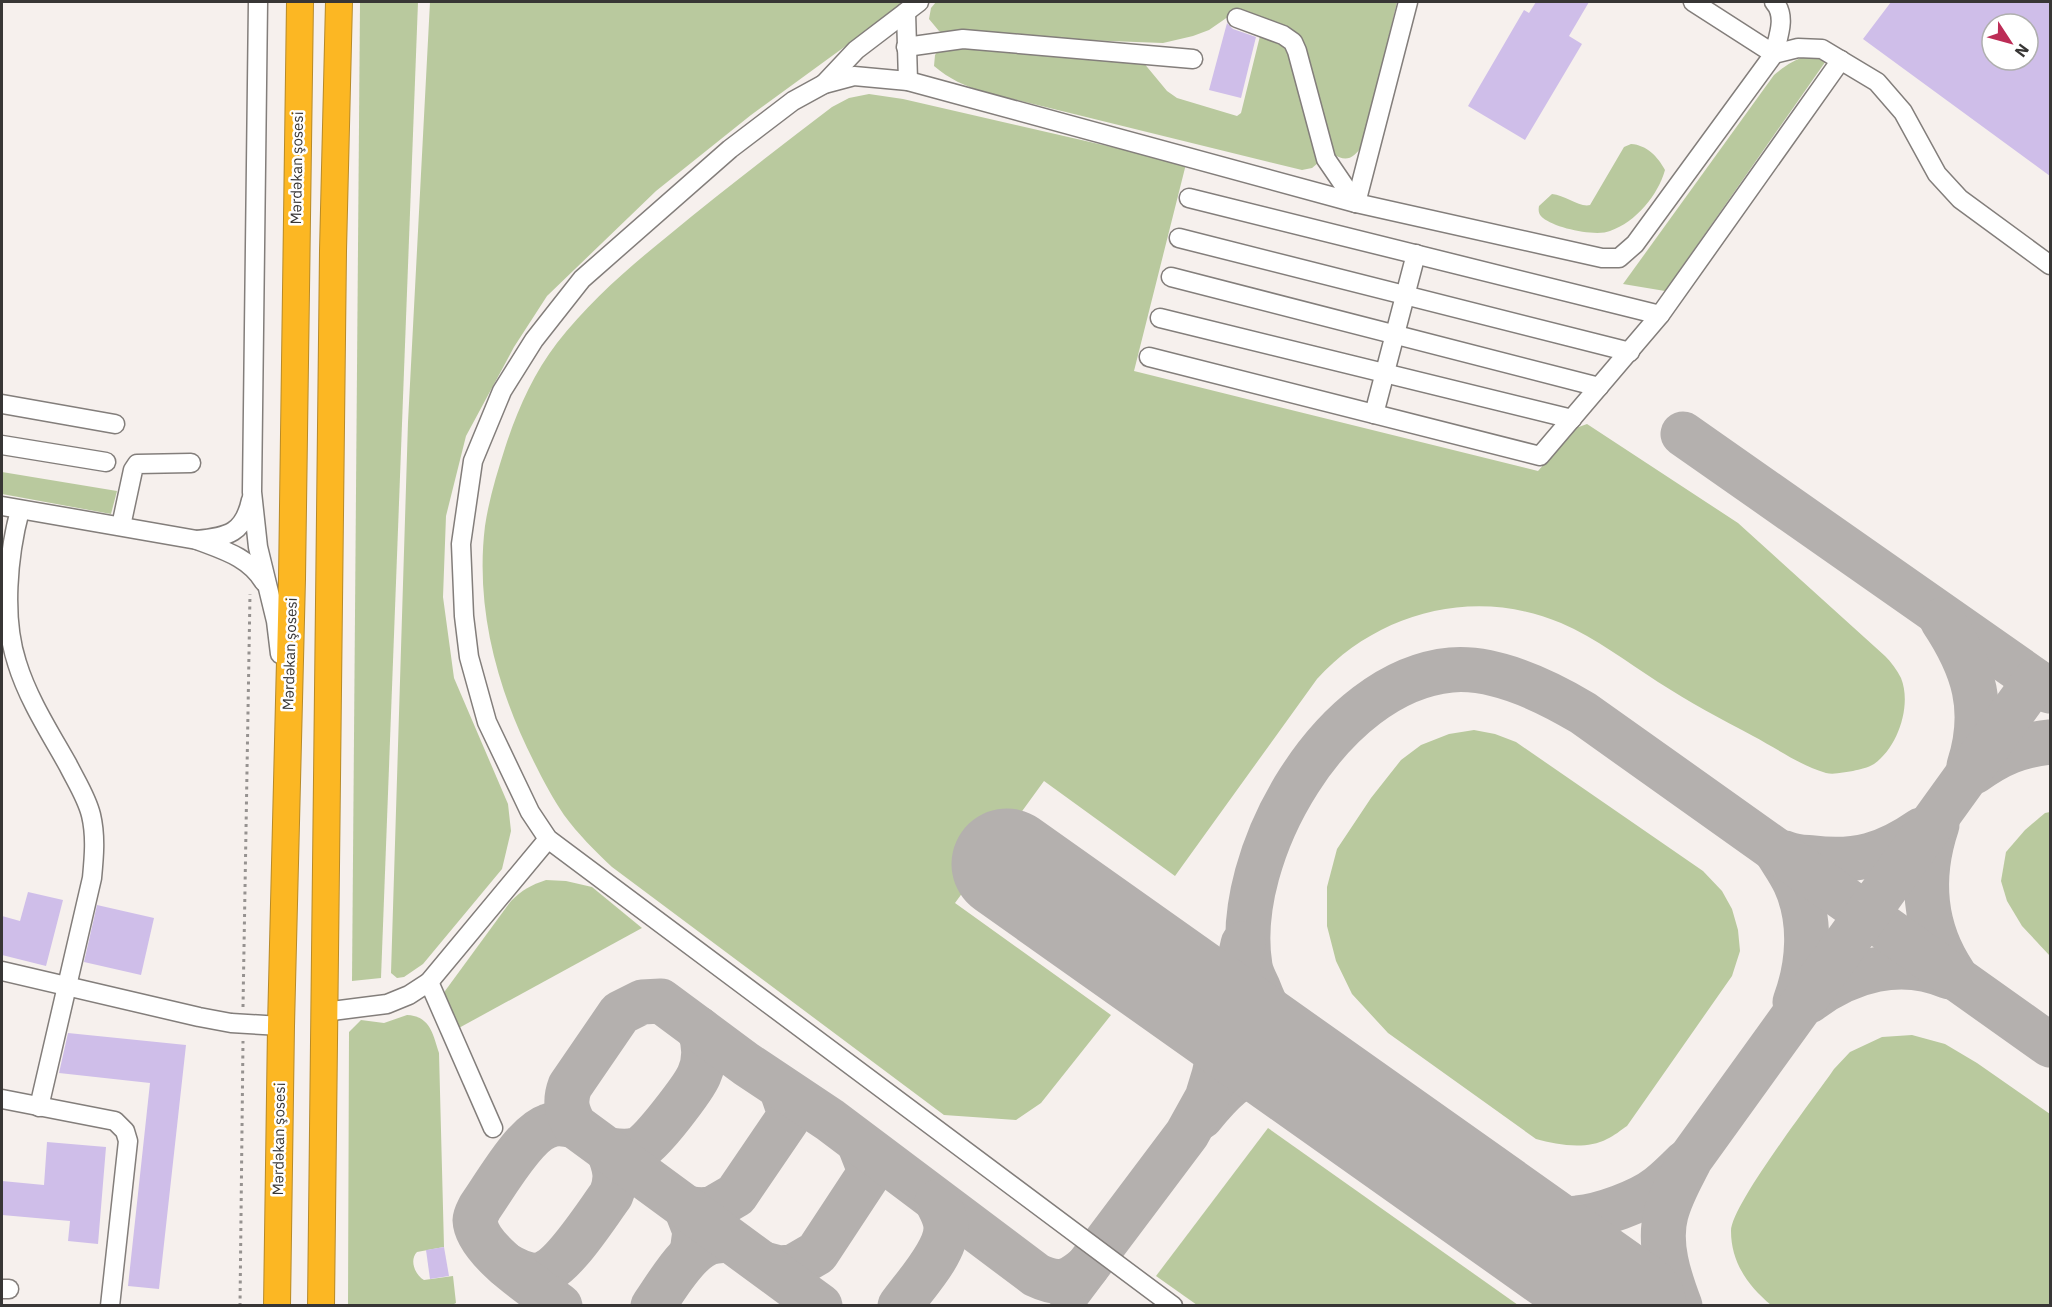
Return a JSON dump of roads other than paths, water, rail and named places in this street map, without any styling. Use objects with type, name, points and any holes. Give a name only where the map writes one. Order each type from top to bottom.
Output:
[{"type":"highway","name":"Mərdəkan şosesi","points":[[277,1305],[292,579],[300,2]]},
{"type":"highway","points":[[321,1305],[333,251],[339,2]]},
{"type":"street","points":[[258,2],[252,492],[258,547],[278,634],[287,758]]},
{"type":"street","points":[[1356,203],[1408,2]]},
{"type":"street","points":[[1693,2],[1774,54],[1798,48],[1822,49],[1877,82],[1903,112],[1937,174],[1960,199],[2050,265]]},
{"type":"street","points":[[1173,1305],[548,839],[530,812],[487,722],[469,657],[464,616],[461,544],[473,461],[502,391],[534,340],[582,279],[730,149],[793,101],[824,84],[854,76],[908,81],[1356,203],[1602,258],[1619,258],[1635,243],[1774,54],[1781,25],[1779,7],[1774,2]]},
{"type":"street","points":[[908,81],[906,47],[913,7]]},
{"type":"street","points":[[824,84],[856,50],[913,7]]},
{"type":"street","points":[[1237,18],[1283,35],[1293,42],[1326,159],[1356,203]]},
{"type":"street","points":[[906,47],[963,39],[1193,59]]},
{"type":"street","points":[[1149,357],[1540,456],[1660,315],[1841,60]]},
{"type":"street","points":[[1189,198],[1660,315]]},
{"type":"street","points":[[1179,238],[1630,352]]},
{"type":"street","points":[[1374,414],[1416,254]]},
{"type":"street","points":[[1171,277],[1599,387]]},
{"type":"street","points":[[1160,318],[1572,419]]},
{"type":"street","points":[[2,404],[115,424]]},
{"type":"street","points":[[2,445],[106,462]]},
{"type":"street","points":[[121,526],[136,464],[191,463]]},
{"type":"street","points":[[198,540],[221,538],[238,529],[249,508],[252,492]]},
{"type":"street","points":[[2,506],[198,540],[230,553],[251,565],[268,588]]},
{"type":"street","points":[[20,510],[14,534],[9,576],[6,637],[36,708],[79,786],[90,814],[95,846],[92,878],[39,1107]]},
{"type":"street","points":[[324,1012],[387,1004],[409,995],[429,982],[548,839]]},
{"type":"street","points":[[2,971],[199,1017],[243,1024],[281,1026]]},
{"type":"street","points":[[429,982],[493,1128]]},
{"type":"street","points":[[2,1099],[115,1121],[125,1131],[128,1141],[110,1305]]}]
